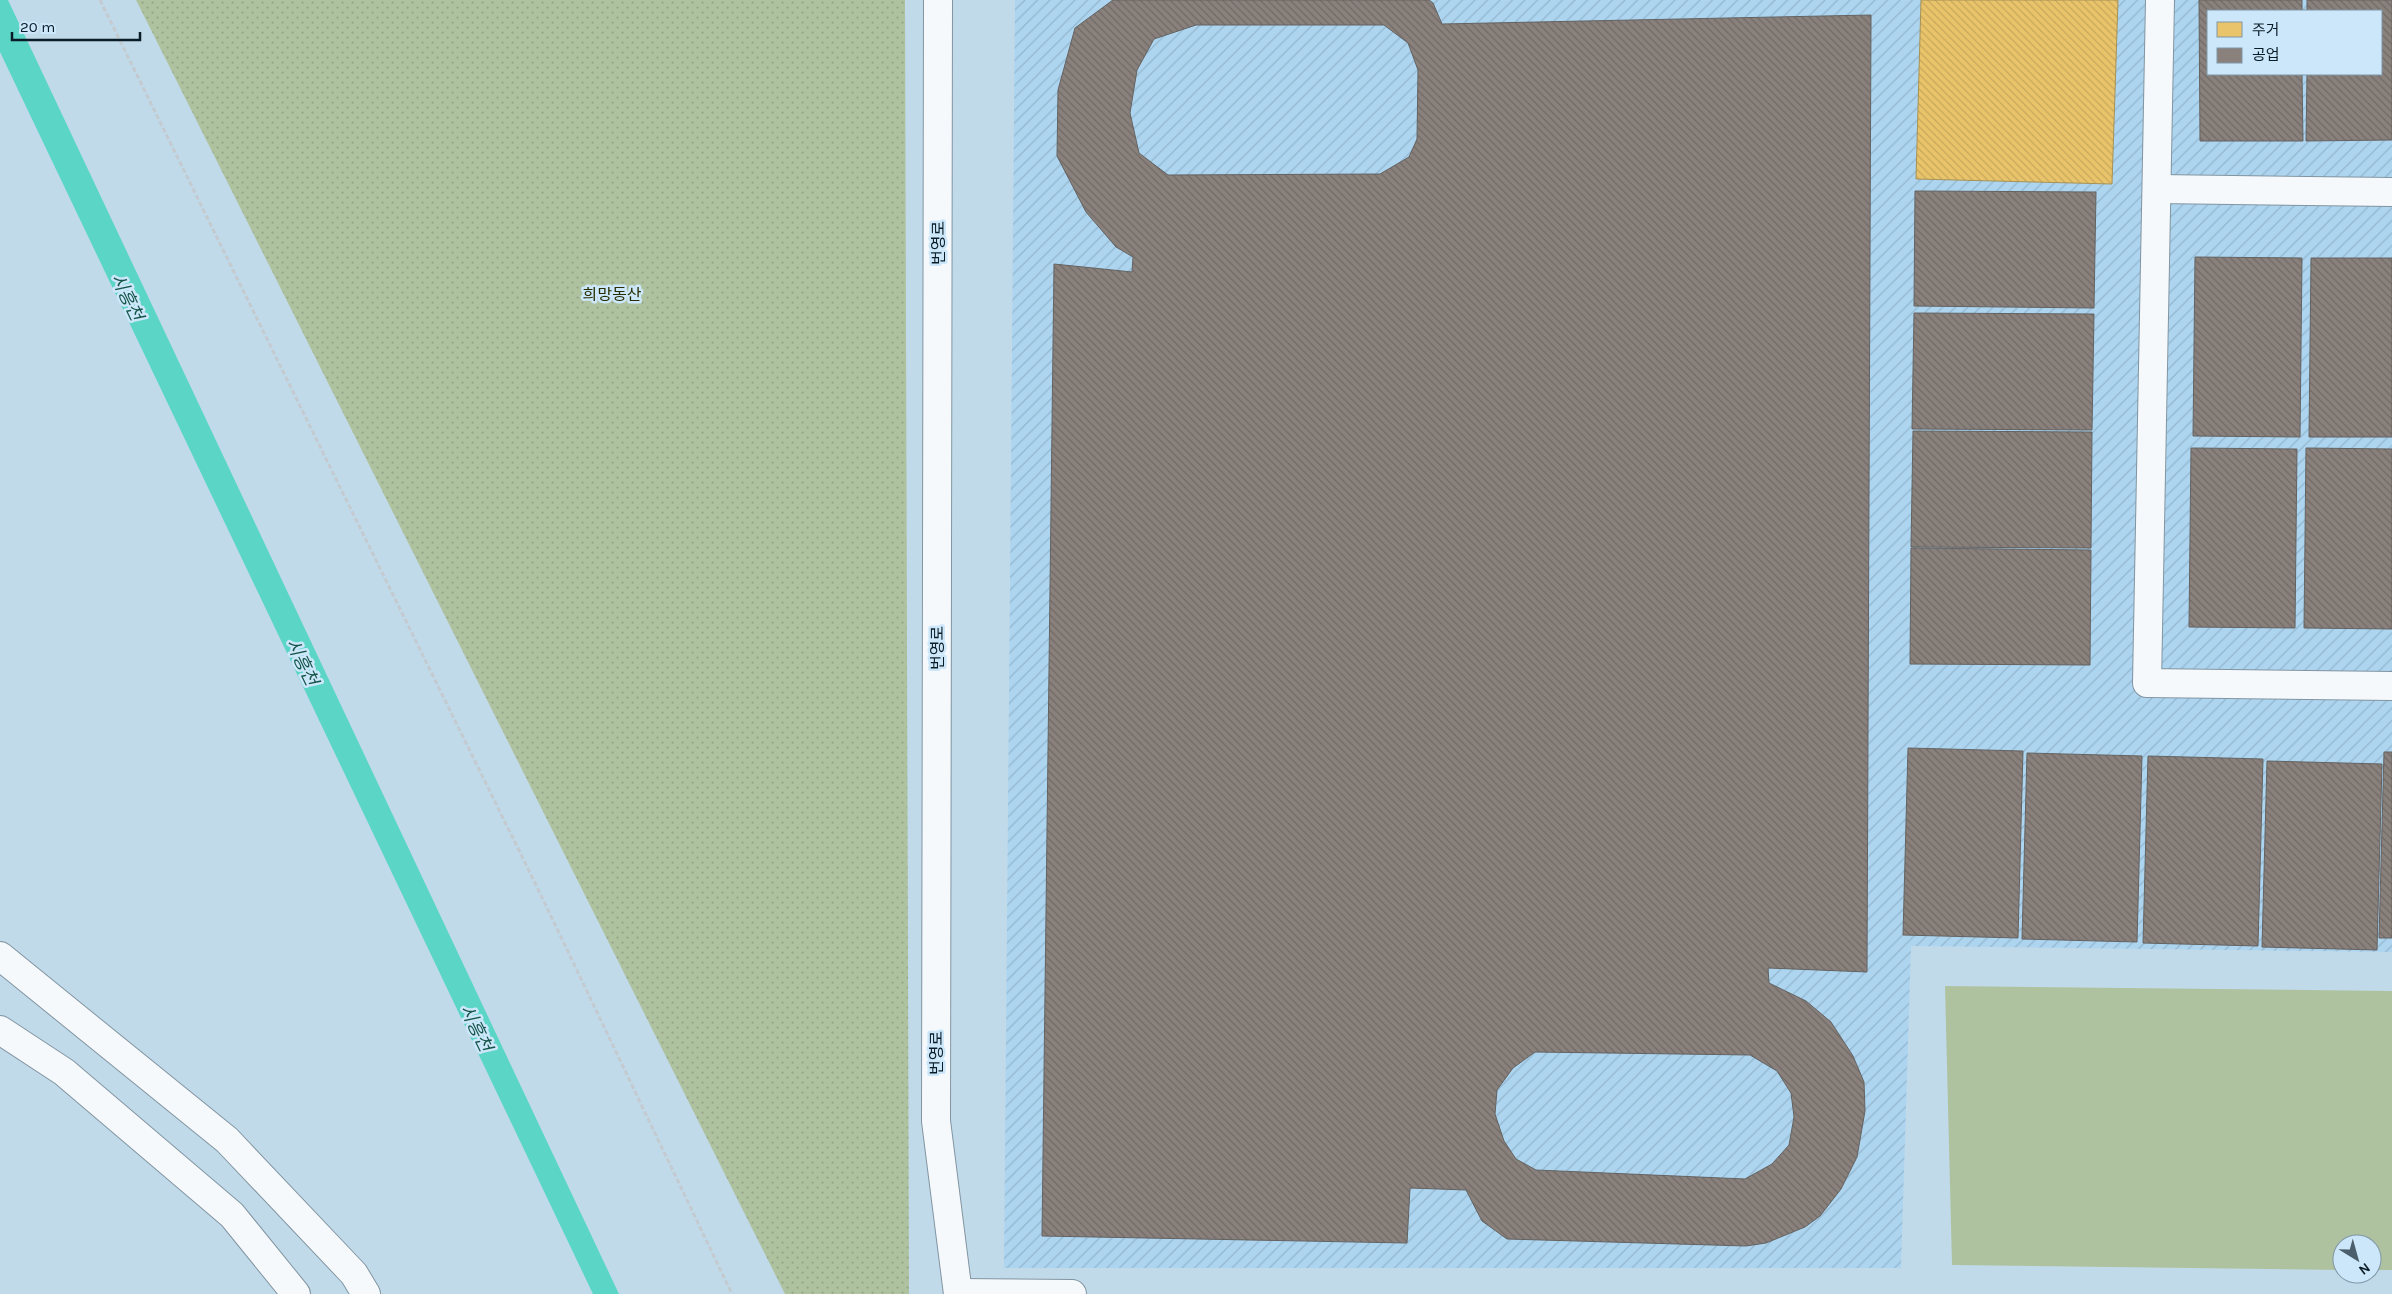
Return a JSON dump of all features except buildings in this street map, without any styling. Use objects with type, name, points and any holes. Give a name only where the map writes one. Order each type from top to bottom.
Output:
[{"type":"main road","name":"번영로","points":[[938,0],[936,1120],[958,1293]]},
{"type":"main road","points":[[2160,0],[2147,683],[2392,686]]},
{"type":"main road","points":[[2157,189],[2392,192]]},
{"type":"main road","points":[[0,956],[227,1140],[354,1274],[366,1294]]},
{"type":"main road","points":[[0,1030],[64,1072],[232,1216],[296,1294]]},
{"type":"main road","points":[[958,1293],[1072,1294]]},
{"type":"path","points":[[100,0],[537,886],[732,1294]]},
{"type":"shaded area","points":[[1015,0],[2392,0],[2392,952],[1911,946],[1901,1268],[1004,1268]]},
{"type":"green space","name":"희망동산","points":[[136,0],[905,0],[909,1294],[785,1294]]},
{"type":"green space","points":[[1945,986],[2392,991],[2392,1270],[2382,1270],[2382,1234],[2332,1234],[2332,1270],[1952,1265]]},
{"type":"water","name":"시흥천","points":[[0,0],[8,0],[619,1294],[593,1294],[0,52]]}]
